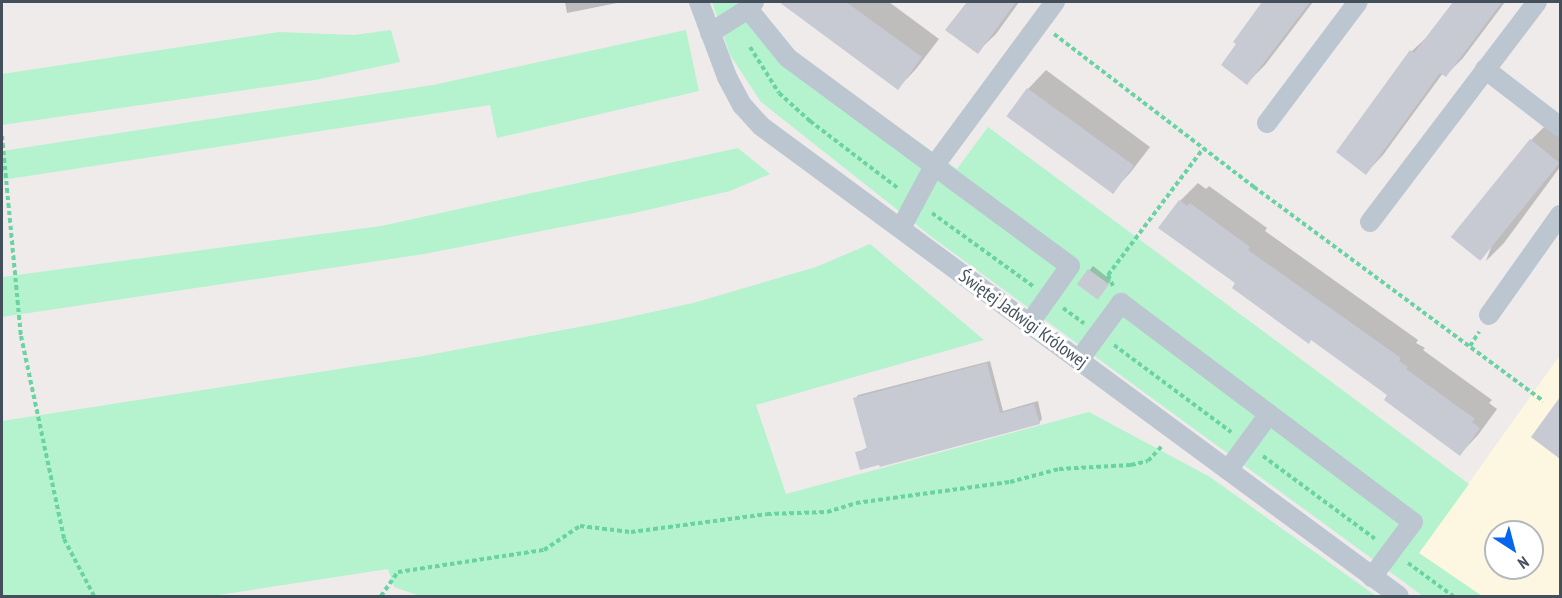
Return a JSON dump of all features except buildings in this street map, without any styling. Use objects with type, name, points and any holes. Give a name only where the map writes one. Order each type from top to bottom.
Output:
[{"type":"street","name":"Świętej Jadwigi Królowej","points":[[699,2],[742,105],[761,126],[1398,597]]},
{"type":"street","points":[[901,228],[934,166],[1055,2]]},
{"type":"street","points":[[1267,123],[1358,2]]},
{"type":"street","points":[[1370,222],[1537,2]]},
{"type":"street","points":[[710,33],[746,9],[788,58],[1070,266],[1029,324]]},
{"type":"street","points":[[1485,69],[1560,127]]},
{"type":"street","points":[[1489,315],[1560,215]]},
{"type":"street","points":[[1079,360],[1121,303],[1413,522],[1372,577]]},
{"type":"street","points":[[1228,470],[1269,414]]},
{"type":"path","points":[[746,9],[760,66],[779,93],[810,121],[1453,597]]},
{"type":"path","points":[[1039,23],[1203,149],[1543,401]]},
{"type":"path","points":[[2,136],[21,336],[64,539],[94,597]]},
{"type":"path","points":[[1121,303],[1108,275],[1203,149]]},
{"type":"path","points":[[381,597],[398,572],[544,550],[580,526],[631,532],[766,514],[827,512],[856,503],[1010,482],[1059,469],[1131,465],[1148,461],[1176,432]]},
{"type":"shaded area","points":[[1560,355],[1560,596],[1482,596],[1419,553]]},
{"type":"green space","points":[[712,2],[750,2],[794,53],[957,169],[988,127],[1469,484],[1419,553],[1482,596],[1423,596],[933,238],[761,102],[730,55]]},
{"type":"green space","points":[[391,30],[400,62],[315,80],[2,125],[2,74],[279,32],[354,35]]},
{"type":"green space","points":[[686,30],[699,91],[497,138],[490,105],[2,180],[2,151],[433,85]]},
{"type":"green space","points":[[738,148],[770,174],[730,191],[634,213],[424,254],[2,317],[2,277],[381,226]]},
{"type":"green space","points":[[870,244],[984,340],[756,405],[786,494],[1089,412],[1210,477],[1376,596],[420,596],[394,587],[388,569],[212,596],[2,596],[2,421],[423,356],[616,320],[693,303],[816,267]]}]
